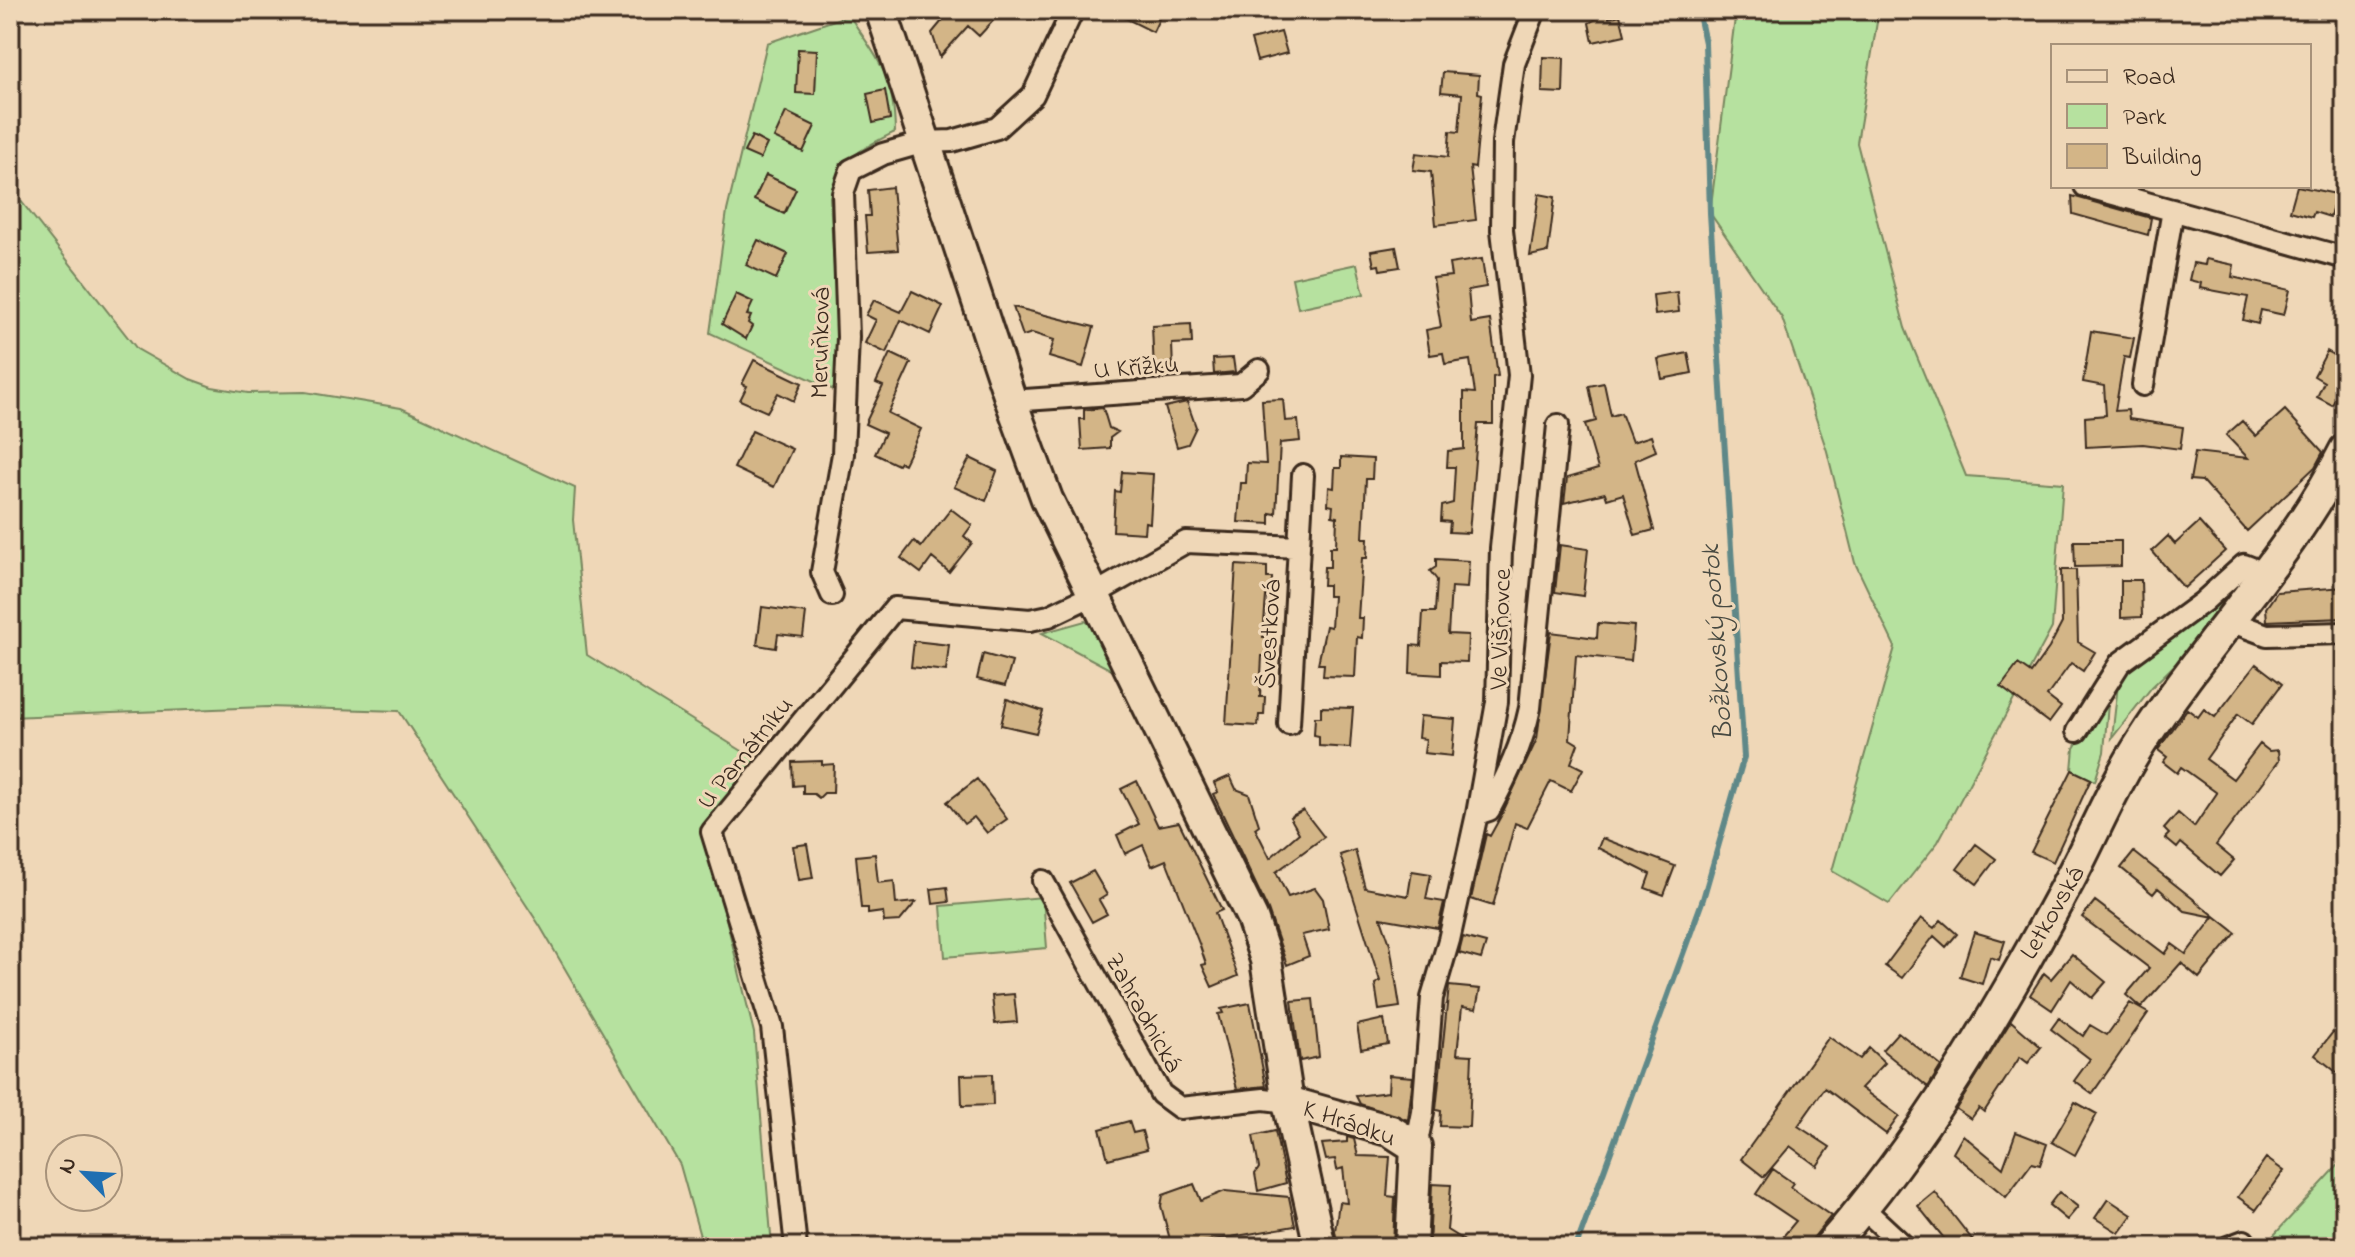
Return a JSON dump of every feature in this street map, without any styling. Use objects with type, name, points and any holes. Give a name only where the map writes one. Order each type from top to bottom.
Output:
[{"type":"street","points":[[881,10],[1011,401],[1047,499],[1252,918],[1266,960],[1288,1102]]},
{"type":"street","points":[[925,142],[952,141],[997,128],[1015,112],[1033,95],[1073,10]]},
{"type":"street","name":"Ve Višňovce","points":[[1411,1247],[1416,1147],[1423,1112],[1432,998],[1449,940],[1477,814],[1497,702],[1503,513],[1518,408],[1519,375],[1502,230],[1503,142],[1514,64],[1535,10]]},
{"type":"street","name":"Meruňková","points":[[832,595],[822,572],[843,440],[848,337],[843,193],[851,170],[883,154],[925,142]]},
{"type":"street","points":[[2092,188],[2345,258]]},
{"type":"street","points":[[2143,385],[2173,210]]},
{"type":"street","name":"U Křížku","points":[[1011,401],[1241,385],[1259,370]]},
{"type":"street","points":[[1477,814],[1489,810],[1511,769],[1522,742],[1530,708],[1558,425]]},
{"type":"street","name":"Letkovská","points":[[1829,1247],[1863,1208],[1920,1131],[2027,955],[2141,743],[2320,499],[2345,450]]},
{"type":"street","name":"Švestková","points":[[1289,724],[1303,475]]},
{"type":"street","name":"Švestková","points":[[1093,595],[1186,542],[1299,547]]},
{"type":"street","points":[[2077,731],[2120,663],[2203,602],[2244,565],[2267,574]]},
{"type":"street","name":"U Památníku","points":[[796,1247],[772,1027],[712,832],[895,608],[1030,620],[1049,616],[1093,595]]},
{"type":"street","points":[[2232,622],[2267,635],[2345,633]]},
{"type":"street","name":"Zahradnická","points":[[1043,881],[1161,1094],[1172,1105],[1180,1108],[1264,1099],[1288,1102]]},
{"type":"street","name":"K Hrádku","points":[[1320,1247],[1288,1102],[1391,1131],[1416,1147]]},
{"type":"street","points":[[1863,1208],[1905,1247]]},
{"type":"green space","points":[[1736,10],[1879,10],[1857,143],[1905,328],[1966,476],[2063,483],[2052,628],[1938,842],[1889,904],[1832,871],[1895,647],[1855,563],[1827,451],[1782,318],[1710,213]]},
{"type":"green space","points":[[849,15],[883,69],[892,96],[895,132],[862,150],[846,164],[830,197],[838,337],[836,391],[710,333],[727,211],[767,43]]},
{"type":"green space","points":[[10,187],[137,349],[190,379],[212,387],[248,393],[305,392],[401,408],[575,488],[573,520],[587,655],[755,759],[705,832],[754,1033],[772,1247],[703,1247],[680,1165],[540,926],[399,711],[268,707],[10,717]]},
{"type":"green space","points":[[1357,264],[1364,294],[1298,308],[1292,278]]},
{"type":"green space","points":[[2249,575],[2196,644],[2152,687],[2112,738],[2118,684],[2124,669],[2240,577]]},
{"type":"green space","points":[[1085,621],[1094,627],[1117,673],[1042,633]]},
{"type":"green space","points":[[2109,691],[2104,752],[2095,781],[2072,770],[2074,748]]},
{"type":"green space","points":[[1043,897],[1047,948],[945,957],[941,906]]},
{"type":"green space","points":[[2345,1158],[2345,1247],[2263,1247]]},
{"type":"building","points":[[930,10],[1003,10],[979,36],[968,26],[940,57],[932,33],[942,21]]},
{"type":"building","points":[[1109,10],[1157,10],[1154,16],[1159,19],[1153,32]]},
{"type":"building","points":[[1608,12],[1609,18],[1620,15],[1625,35],[1593,42],[1589,23]]},
{"type":"building","points":[[1281,32],[1287,53],[1257,61],[1251,40]]},
{"type":"building","points":[[798,49],[817,50],[815,94],[796,93]]},
{"type":"building","points":[[1543,57],[1564,58],[1563,93],[1542,92]]},
{"type":"building","points":[[1443,72],[1479,75],[1478,93],[1482,94],[1475,168],[1470,167],[1476,220],[1436,225],[1431,172],[1413,170],[1416,153],[1448,157],[1450,131],[1459,132],[1462,94],[1441,92]]},
{"type":"building","points":[[885,90],[890,119],[873,123],[867,94]]},
{"type":"building","points":[[786,112],[815,126],[803,152],[774,138]]},
{"type":"building","points":[[752,136],[767,144],[760,159],[744,152]]},
{"type":"building","points":[[766,175],[796,189],[784,214],[754,200]]},
{"type":"building","points":[[892,187],[898,250],[868,252],[865,216],[870,216],[868,190]]},
{"type":"building","points":[[2296,188],[2336,194],[2330,217],[2314,212],[2312,217],[2290,211]]},
{"type":"building","points":[[1539,194],[1555,197],[1548,252],[1530,256]]},
{"type":"building","points":[[2072,196],[2151,218],[2148,235],[2073,214]]},
{"type":"building","points":[[758,240],[788,254],[776,279],[746,265]]},
{"type":"building","points":[[1396,247],[1400,267],[1380,270],[1379,265],[1374,266],[1371,251]]},
{"type":"building","points":[[1482,259],[1486,287],[1468,290],[1471,323],[1490,320],[1498,376],[1493,377],[1493,424],[1478,424],[1469,533],[1449,532],[1450,522],[1441,521],[1442,506],[1453,503],[1455,467],[1447,467],[1448,451],[1464,449],[1464,392],[1475,393],[1470,360],[1445,364],[1443,353],[1430,355],[1426,330],[1441,327],[1433,278],[1451,276],[1449,264]]},
{"type":"building","points":[[2206,259],[2234,265],[2232,277],[2290,290],[2284,315],[2261,310],[2258,324],[2243,320],[2248,297],[2200,288],[2201,283],[2189,280],[2193,263],[2205,265]]},
{"type":"building","points":[[912,291],[943,306],[930,334],[901,320],[886,353],[865,343],[876,320],[866,315],[874,300],[901,312]]},
{"type":"building","points":[[1677,292],[1679,312],[1655,315],[1653,295]]},
{"type":"building","points":[[736,294],[753,302],[747,315],[751,316],[748,323],[752,326],[746,339],[722,324]]},
{"type":"building","points":[[1013,307],[1094,327],[1083,367],[1049,357],[1054,340],[1032,333],[1023,336]]},
{"type":"building","points":[[1191,324],[1192,343],[1172,344],[1173,370],[1154,371],[1152,326]]},
{"type":"building","points":[[2091,331],[2134,338],[2130,358],[2124,357],[2115,411],[2128,410],[2129,419],[2183,427],[2180,449],[2143,444],[2086,447],[2085,417],[2106,415],[2104,386],[2083,382]]},
{"type":"building","points":[[2327,351],[2345,361],[2345,392],[2340,390],[2332,405],[2317,397],[2324,382],[2314,376]]},
{"type":"building","points":[[890,353],[911,363],[888,413],[921,429],[904,464],[900,462],[898,465],[875,454],[885,433],[865,424],[883,386],[876,383]]},
{"type":"building","points":[[1688,353],[1692,373],[1662,379],[1658,359]]},
{"type":"building","points":[[1233,358],[1235,372],[1214,374],[1213,359]]},
{"type":"building","points":[[754,360],[802,383],[794,401],[778,393],[767,412],[740,400],[747,386],[742,384]]},
{"type":"building","points":[[1604,383],[1611,416],[1621,413],[1632,442],[1651,436],[1656,451],[1635,460],[1654,530],[1635,535],[1623,494],[1607,499],[1605,493],[1564,503],[1567,478],[1598,469],[1585,424],[1596,421],[1589,386]]},
{"type":"building","points":[[1283,399],[1285,421],[1298,420],[1300,441],[1280,443],[1276,514],[1270,513],[1270,524],[1238,522],[1241,483],[1246,483],[1247,463],[1266,464],[1262,400]]},
{"type":"building","points":[[1187,402],[1196,427],[1188,444],[1177,447],[1165,407]]},
{"type":"building","points":[[1103,408],[1109,428],[1118,432],[1110,438],[1110,448],[1082,450],[1080,419],[1084,419],[1084,410]]},
{"type":"building","points":[[2285,410],[2323,452],[2315,467],[2247,531],[2202,481],[2190,480],[2195,452],[2248,458],[2226,435],[2242,421],[2256,436]]},
{"type":"building","points":[[752,431],[792,449],[774,487],[734,468]]},
{"type":"building","points":[[1341,457],[1373,459],[1372,479],[1366,479],[1363,538],[1368,538],[1367,558],[1362,558],[1358,618],[1363,618],[1362,638],[1357,637],[1355,677],[1323,676],[1324,664],[1318,664],[1326,626],[1331,627],[1333,596],[1328,596],[1328,585],[1323,585],[1324,567],[1330,567],[1330,547],[1336,547],[1337,517],[1332,516],[1333,506],[1328,505],[1329,487],[1334,488],[1335,468],[1341,468]]},
{"type":"building","points":[[970,458],[997,471],[986,501],[954,487]]},
{"type":"building","points":[[1122,472],[1153,474],[1150,523],[1145,522],[1144,533],[1113,531],[1115,491],[1120,492]]},
{"type":"building","points":[[951,509],[972,525],[964,536],[972,543],[949,572],[932,558],[921,573],[901,558],[914,541],[921,547]]},
{"type":"building","points":[[2199,522],[2225,551],[2184,588],[2152,551],[2168,536],[2175,544]]},
{"type":"building","points":[[2074,541],[2121,541],[2121,566],[2075,567]]},
{"type":"building","points":[[1560,545],[1588,549],[1583,596],[1555,592]]},
{"type":"building","points":[[1436,559],[1469,561],[1467,588],[1451,587],[1448,634],[1468,635],[1467,662],[1441,661],[1441,675],[1410,673],[1411,645],[1421,646],[1423,612],[1435,612],[1437,580],[1430,571],[1436,567]]},
{"type":"building","points":[[1236,565],[1267,567],[1267,578],[1272,578],[1271,596],[1266,596],[1263,637],[1268,637],[1268,656],[1262,656],[1261,675],[1260,697],[1265,697],[1264,715],[1259,715],[1258,726],[1226,724]]},
{"type":"building","points":[[2061,570],[2076,570],[2078,642],[2095,652],[2083,671],[2071,663],[2047,696],[2061,707],[2049,723],[2001,687],[2018,664],[2031,673],[2062,623]]},
{"type":"building","points":[[2121,580],[2141,580],[2142,617],[2121,618]]},
{"type":"building","points":[[2345,587],[2345,618],[2267,621],[2266,608],[2277,592]]},
{"type":"building","points":[[762,607],[806,613],[803,637],[778,634],[776,648],[757,645]]},
{"type":"building","points":[[1598,623],[1634,626],[1631,661],[1576,655],[1570,739],[1578,744],[1571,763],[1583,769],[1571,791],[1551,781],[1527,828],[1515,823],[1493,906],[1471,899],[1486,834],[1490,836],[1501,816],[1537,739],[1551,632],[1597,638]]},
{"type":"building","points":[[914,641],[949,645],[946,671],[911,667]]},
{"type":"building","points":[[983,654],[1012,662],[1005,686],[977,679]]},
{"type":"building","points":[[2256,664],[2282,684],[2252,724],[2238,714],[2206,759],[2233,779],[2260,744],[2269,751],[2278,750],[2279,761],[2216,845],[2234,860],[2220,876],[2181,843],[2177,848],[2165,838],[2169,834],[2164,829],[2178,813],[2194,827],[2217,793],[2181,767],[2177,773],[2163,762],[2167,757],[2158,750],[2187,709],[2198,717],[2204,709],[2215,717]]},
{"type":"building","points":[[1007,699],[1043,711],[1036,733],[1001,725]]},
{"type":"building","points":[[1321,707],[1353,708],[1350,748],[1319,746],[1319,736],[1314,735],[1315,717],[1321,717]]},
{"type":"building","points":[[1420,716],[1455,719],[1452,756],[1424,753],[1426,739],[1418,738]]},
{"type":"building","points":[[822,761],[822,765],[834,764],[833,793],[824,793],[819,798],[814,794],[803,794],[803,785],[793,786],[792,762]]},
{"type":"building","points":[[2072,770],[2091,779],[2053,862],[2031,852]]},
{"type":"building","points":[[1230,776],[1236,789],[1249,794],[1259,825],[1255,828],[1270,858],[1299,833],[1290,817],[1303,810],[1324,837],[1276,872],[1288,897],[1315,888],[1323,899],[1329,929],[1302,935],[1309,956],[1287,965],[1268,910],[1213,794],[1218,792],[1214,783]]},
{"type":"building","points":[[977,779],[1007,819],[987,833],[974,817],[964,824],[947,802]]},
{"type":"building","points":[[1137,781],[1158,826],[1179,822],[1222,910],[1215,913],[1238,976],[1212,987],[1202,965],[1206,964],[1200,946],[1166,860],[1152,866],[1143,845],[1125,854],[1117,835],[1139,824],[1121,789]]},
{"type":"building","points":[[1602,838],[1675,866],[1664,895],[1645,888],[1650,874],[1598,848]]},
{"type":"building","points":[[807,844],[813,878],[799,880],[793,846]]},
{"type":"building","points":[[1976,844],[1996,859],[1977,884],[1957,869]]},
{"type":"building","points":[[1355,850],[1365,888],[1408,896],[1412,871],[1431,874],[1426,899],[1444,902],[1438,928],[1381,918],[1390,944],[1400,1007],[1379,1010],[1375,984],[1380,981],[1340,855]]},
{"type":"building","points":[[2134,852],[2236,933],[2199,978],[2181,963],[2141,1008],[2126,995],[2149,968],[2082,917],[2095,901],[2165,954],[2172,944],[2186,954],[2214,917],[2185,911],[2158,888],[2153,894],[2121,868]]},
{"type":"building","points":[[875,854],[878,883],[894,881],[896,904],[916,902],[900,921],[884,922],[883,912],[868,914],[868,908],[861,908],[856,856]]},
{"type":"building","points":[[1093,871],[1107,895],[1099,900],[1107,914],[1092,922],[1070,883]]},
{"type":"building","points":[[947,887],[949,902],[933,904],[931,889]]},
{"type":"building","points":[[1921,918],[1934,928],[1941,920],[1957,934],[1946,947],[1934,936],[1902,978],[1885,966]]},
{"type":"building","points":[[1974,932],[2005,941],[1999,960],[1990,957],[1982,984],[1960,977]]},
{"type":"building","points":[[1463,937],[1486,943],[1481,959],[1459,953]]},
{"type":"building","points":[[2072,954],[2106,982],[2092,998],[2071,980],[2052,1010],[2030,995],[2044,973],[2051,979]]},
{"type":"building","points":[[1449,986],[1480,989],[1476,1009],[1462,1007],[1457,1054],[1472,1055],[1469,1127],[1440,1126],[1441,1111],[1436,1110]]},
{"type":"building","points":[[1014,994],[1017,1022],[995,1024],[992,996]]},
{"type":"building","points":[[1313,999],[1319,1057],[1300,1061],[1292,1001]]},
{"type":"building","points":[[1250,1003],[1266,1086],[1237,1089],[1218,1014],[1223,1013],[1221,1009]]},
{"type":"building","points":[[2130,1003],[2148,1013],[2092,1094],[2074,1081],[2090,1059],[2051,1029],[2059,1018],[2083,1036],[2090,1025],[2107,1035]]},
{"type":"building","points":[[1384,1019],[1388,1044],[1361,1049],[1357,1025]]},
{"type":"building","points":[[2011,1021],[2041,1047],[2028,1063],[2020,1057],[1984,1112],[1979,1108],[1971,1119],[1956,1109]]},
{"type":"building","points":[[1898,1032],[1941,1066],[1928,1087],[1882,1050]]},
{"type":"building","points":[[2333,1032],[2345,1041],[2345,1079],[2315,1055]]},
{"type":"building","points":[[1829,1037],[1860,1059],[1869,1048],[1885,1063],[1861,1088],[1899,1116],[1886,1134],[1825,1088],[1798,1126],[1830,1147],[1817,1166],[1790,1146],[1764,1177],[1741,1159]]},
{"type":"building","points":[[992,1074],[993,1105],[962,1106],[961,1075]]},
{"type":"building","points":[[1389,1075],[1413,1077],[1408,1120],[1360,1104],[1356,1096],[1388,1092]]},
{"type":"building","points":[[2075,1102],[2097,1114],[2075,1155],[2052,1142]]},
{"type":"building","points":[[1129,1121],[1133,1133],[1142,1131],[1147,1149],[1108,1159],[1100,1129]]},
{"type":"building","points":[[1275,1131],[1286,1183],[1258,1191],[1255,1174],[1259,1168],[1253,1136]]},
{"type":"building","points":[[2016,1132],[2047,1144],[2040,1165],[2032,1163],[2006,1197],[1953,1153],[1963,1135],[2003,1168]]},
{"type":"building","points":[[1347,1137],[1354,1139],[1358,1156],[1390,1157],[1387,1196],[1395,1197],[1393,1247],[1338,1247],[1335,1231],[1339,1202],[1347,1203],[1343,1168],[1337,1170],[1335,1159],[1326,1160],[1322,1144],[1347,1142]]},
{"type":"building","points":[[2266,1158],[2284,1171],[2256,1210],[2238,1197]]},
{"type":"building","points":[[1773,1169],[1793,1183],[1790,1187],[1831,1216],[1806,1247],[1774,1247],[1796,1221],[1756,1194]]},
{"type":"building","points":[[1194,1184],[1201,1201],[1225,1191],[1289,1197],[1295,1226],[1172,1247],[1161,1206],[1163,1195]]},
{"type":"building","points":[[1432,1184],[1451,1185],[1447,1230],[1474,1247],[1429,1247]]},
{"type":"building","points":[[1935,1192],[1978,1247],[1951,1247],[1918,1206]]},
{"type":"building","points":[[2059,1192],[2078,1207],[2067,1220],[2049,1205]]},
{"type":"building","points":[[2108,1199],[2132,1215],[2119,1233],[2095,1218]]},
{"type":"waterway","name":"Božkovský potok","points":[[1576,1247],[1703,899],[1744,757],[1710,213],[1705,43],[1698,10]]}]
